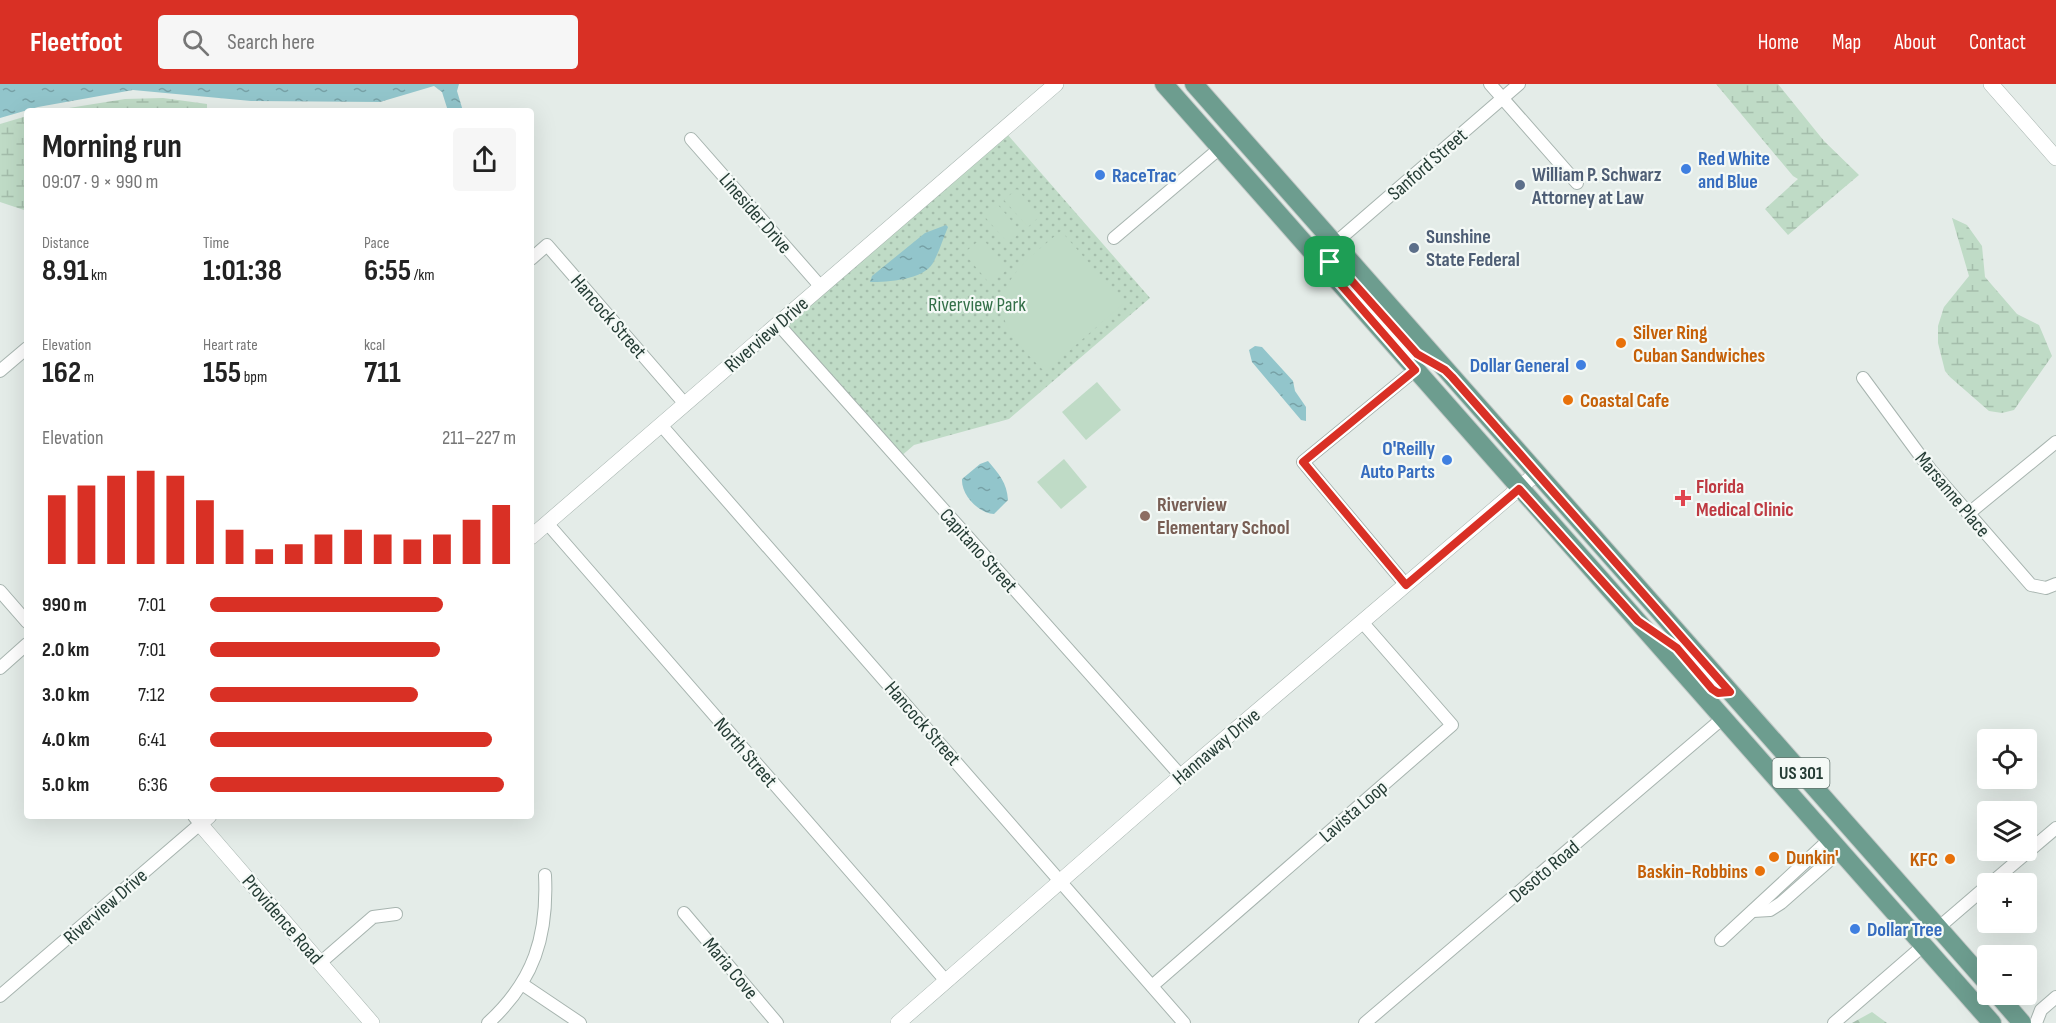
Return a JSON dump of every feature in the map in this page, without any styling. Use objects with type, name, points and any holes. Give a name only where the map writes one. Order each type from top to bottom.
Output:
[{"type":"main road","name":"US 301","points":[[1164,84],[1992,1023]]},
{"type":"main road","name":"US 301","points":[[1194,84],[1977,972]]},
{"type":"main road","points":[[1226,154],[1257,175],[1313,237],[1322,243],[1334,244]]},
{"type":"main road","points":[[1322,263],[1329,261],[1336,265],[1417,354],[1445,370]]},
{"type":"main road","points":[[1638,621],[1677,648],[1712,689],[1718,693],[1730,692]]},
{"type":"main road","points":[[1723,718],[1742,722],[1793,780],[1830,805]]},
{"type":"main road","points":[[1774,776],[1806,795],[1838,830],[1843,831],[1850,828]]},
{"type":"main road","points":[[1835,845],[1842,839],[1849,844],[1889,888],[1924,912]]},
{"type":"main road","points":[[2006,1005],[2022,1023]]},
{"type":"street","name":"Riverview Drive","points":[[1001,129],[1002,122],[1044,84]]},
{"type":"street","name":"Riverview Drive","points":[[534,534],[1001,129],[1007,128],[1056,84]]},
{"type":"street","points":[[1490,84],[1577,183]]},
{"type":"street","name":"Sanford Street","points":[[1334,244],[1519,84]]},
{"type":"street","points":[[1991,84],[2056,158]]},
{"type":"street","name":"Linesider Drive","points":[[691,139],[821,286]]},
{"type":"street","points":[[1114,238],[1226,154]]},
{"type":"street","name":"Hancock Street","points":[[534,256],[547,245],[685,404]]},
{"type":"street","name":"Capitano Street","points":[[778,324],[1180,776]]},
{"type":"street","points":[[0,371],[24,351]]},
{"type":"street","points":[[1406,585],[1303,462],[1415,370]]},
{"type":"street","name":"Marsanne Place","points":[[1863,378],[1930,469],[2031,585],[2046,588],[2056,584]]},
{"type":"street","name":"Hancock Street","points":[[661,425],[1184,1023]]},
{"type":"street","points":[[1968,514],[2056,442]]},
{"type":"street","name":"Hannaway Drive","points":[[898,1023],[1180,776],[1364,623],[1537,474]]},
{"type":"street","name":"North Street","points":[[547,523],[946,981]]},
{"type":"street","points":[[0,591],[24,619]]},
{"type":"street","name":"Lavista Loop","points":[[1152,986],[1452,726],[1364,623]]},
{"type":"street","points":[[0,668],[24,647]]},
{"type":"street","name":"Desoto Road","points":[[1365,1023],[1723,718]]},
{"type":"street","name":"Riverview Drive","points":[[0,996],[201,819]]},
{"type":"street","name":"Providence Road","points":[[201,819],[372,1023]]},
{"type":"street","points":[[2002,873],[2056,828]]},
{"type":"street","points":[[1721,940],[1835,845]]},
{"type":"street","points":[[488,1023],[522,984],[537,955],[546,903],[545,875]]},
{"type":"street","points":[[1938,928],[1977,894]]},
{"type":"street","name":"Maria Cove","points":[[684,913],[777,1023]]},
{"type":"street","points":[[320,963],[373,917],[396,914]]},
{"type":"street","points":[[1834,1023],[1924,945]]},
{"type":"street","points":[[522,984],[580,1023]]},
{"type":"street","points":[[2036,1023],[2041,1010],[2056,997]]},
{"type":"green space","points":[[1716,84],[1778,84],[1824,141],[1859,175],[1788,235],[1765,209],[1798,179],[1793,176]]},
{"type":"green space","points":[[163,98],[207,104],[207,108],[69,108],[125,99]]},
{"type":"green space","points":[[24,117],[24,210],[0,202],[0,124]]},
{"type":"green space","name":"Riverview Park","points":[[1007,134],[1150,298],[1009,419],[914,445],[900,457],[786,325]]},
{"type":"green space","points":[[1017,189],[1040,216],[1028,227],[1004,200]]},
{"type":"green space","points":[[998,205],[1021,232],[1008,243],[985,217]]},
{"type":"green space","points":[[1952,218],[1967,225],[1982,246],[1985,277],[2017,314],[2039,325],[2052,356],[2014,410],[2002,413],[1989,411],[1945,371],[1938,343],[1938,326],[1944,307],[1969,276]]},
{"type":"green space","points":[[1061,231],[1124,303],[1045,372],[1011,333],[1004,317],[1002,302],[1006,288],[1014,274]]},
{"type":"green space","points":[[982,238],[1008,269],[990,284],[964,253]]},
{"type":"green space","points":[[1097,382],[1121,410],[1086,440],[1062,412]]},
{"type":"green space","points":[[1064,459],[1087,487],[1061,509],[1037,482]]},
{"type":"green space","points":[[1872,1012],[1887,1023],[1852,1023]]},
{"type":"water","points":[[0,84],[459,84],[457,91],[462,108],[447,108],[442,92],[434,86],[380,102],[251,101],[133,90],[24,108],[24,111],[0,118]]},
{"type":"water","points":[[946,225],[948,227],[939,250],[928,269],[904,279],[870,282],[872,276],[925,233]]},
{"type":"water","points":[[1255,346],[1262,347],[1293,381],[1295,391],[1306,407],[1306,421],[1301,420],[1252,362],[1249,350]]},
{"type":"water","points":[[988,461],[1004,484],[1008,500],[994,514],[977,507],[967,497],[962,485],[962,479],[980,464]]},
{"type":"place","name":"Red White and Blue","points":[[1686,169]]},
{"type":"place","name":"RaceTrac","points":[[1100,175]]},
{"type":"place","name":"William P. Schwarz Attorney at Law","points":[[1520,185]]},
{"type":"place","name":"Sunshine State Federal","points":[[1414,248]]},
{"type":"place","name":"Silver Ring Cuban Sandwiches","points":[[1621,343]]},
{"type":"place","name":"Dollar General","points":[[1581,365]]},
{"type":"place","name":"Coastal Cafe","points":[[1568,400]]},
{"type":"place","name":"O'Reilly Auto Parts","points":[[1447,460]]},
{"type":"place","name":"Florida Medical Clinic","points":[[1683,498]]},
{"type":"place","name":"Riverview Elementary School","points":[[1145,516]]},
{"type":"place","name":"Dunkin'","points":[[1774,857]]},
{"type":"place","name":"KFC","points":[[1950,859]]},
{"type":"place","name":"Baskin-Robbins","points":[[1760,871]]},
{"type":"place","name":"Dollar Tree","points":[[1855,929]]},
{"type":"route","points":[[1330,262],[1341,269],[1417,354],[1445,370],[1452,377],[1730,692],[1718,693],[1712,689],[1677,648],[1638,621],[1519,489],[1406,585],[1303,462],[1415,370],[1322,263],[1330,262]]}]
